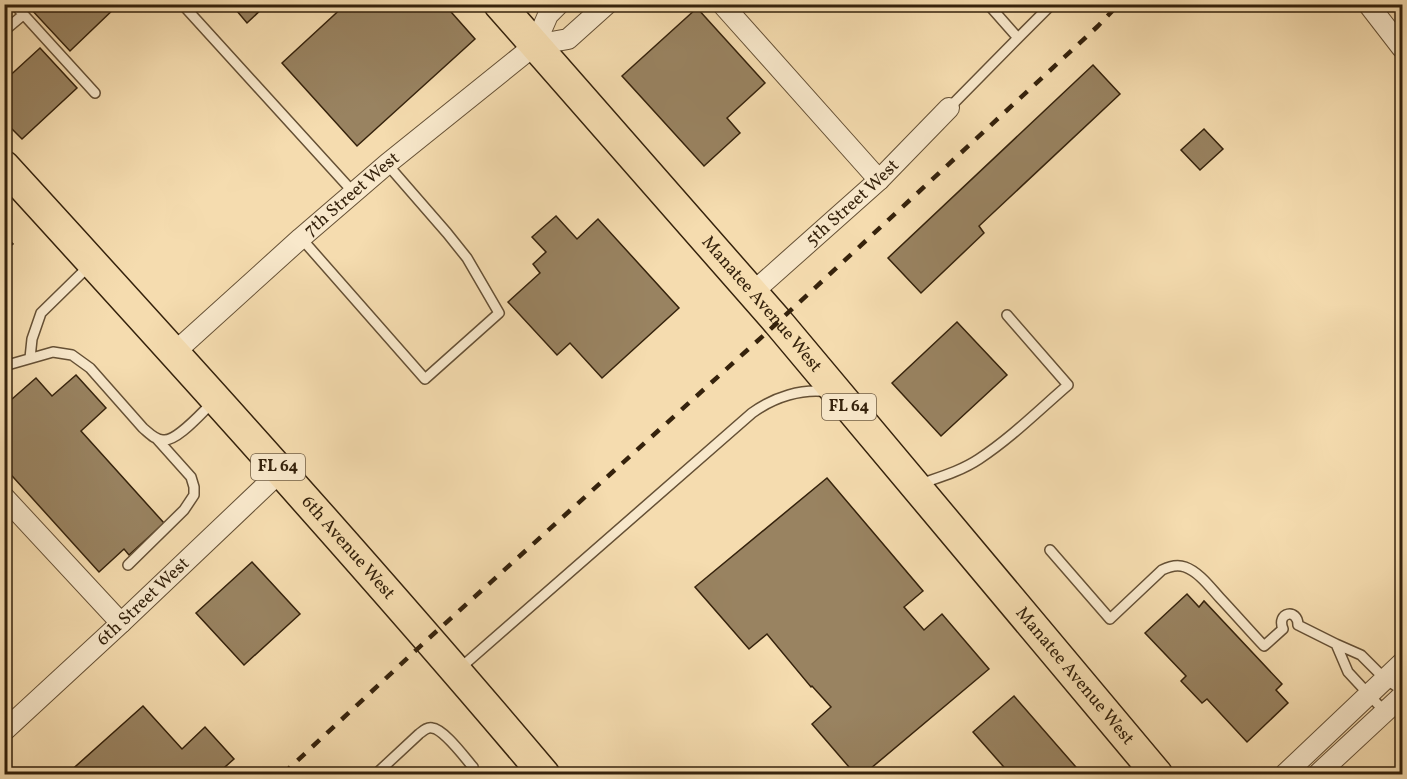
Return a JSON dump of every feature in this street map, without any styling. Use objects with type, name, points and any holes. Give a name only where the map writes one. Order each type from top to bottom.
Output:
[{"type":"main road","name":"Manatee Avenue West","points":[[499,4],[752,293],[1157,774]]},
{"type":"main road","name":"6th Avenue West","points":[[4,165],[281,471],[544,774]]},
{"type":"street","name":"7th Street West","points":[[175,352],[387,164],[535,45],[548,15],[559,4]]},
{"type":"street","name":"7th Street West","points":[[535,45],[568,39],[607,4]]},
{"type":"street","points":[[722,4],[879,180]]},
{"type":"street","points":[[1368,4],[1402,48]]},
{"type":"street","name":"5th Street West","points":[[752,293],[879,180],[949,108]]},
{"type":"street","name":"6th Street West","points":[[4,731],[281,471]]},
{"type":"street","points":[[4,497],[121,623]]},
{"type":"street","points":[[1285,774],[1402,663]]},
{"type":"street","points":[[1318,774],[1402,696]]},
{"type":"lane","points":[[14,4],[94,93]]},
{"type":"lane","points":[[182,4],[354,193]]},
{"type":"lane","points":[[988,4],[1018,38]]},
{"type":"lane","points":[[949,108],[1052,4]]},
{"type":"lane","points":[[4,32],[23,15]]},
{"type":"lane","points":[[301,238],[425,380],[499,313],[467,258],[387,164]]},
{"type":"lane","points":[[30,358],[32,339],[41,314],[93,262]]},
{"type":"lane","points":[[915,486],[964,468],[979,459],[1068,385],[1007,315]]},
{"type":"lane","points":[[4,366],[53,352],[72,355],[90,368],[150,435],[164,441],[172,439],[217,399]]},
{"type":"lane","points":[[456,671],[757,408],[791,394],[808,391],[837,394]]},
{"type":"lane","points":[[128,564],[184,510],[194,495],[190,477],[158,439]]},
{"type":"lane","points":[[1050,550],[1110,619],[1162,570],[1177,565],[1185,567],[1202,579],[1264,646],[1283,629]]},
{"type":"lane","points":[[1287,614],[1291,614],[1299,621],[1296,629],[1291,632],[1283,629],[1281,620],[1287,614]]},
{"type":"lane","points":[[1298,625],[1361,655],[1385,679],[1402,690]]},
{"type":"lane","points":[[1336,644],[1348,672],[1385,712]]},
{"type":"lane","points":[[376,774],[427,728],[436,729],[442,733],[473,772]]},
{"type":"building","points":[[31,4],[119,4],[70,51],[28,6]]},
{"type":"building","points":[[231,4],[267,4],[247,23]]},
{"type":"building","points":[[346,4],[444,4],[475,39],[357,146],[282,63]]},
{"type":"building","points":[[697,8],[765,83],[727,118],[740,133],[704,166],[622,76]]},
{"type":"building","points":[[40,48],[77,88],[22,139],[4,121],[4,81]]},
{"type":"building","points":[[1093,65],[1120,94],[979,226],[984,233],[921,293],[888,258]]},
{"type":"building","points":[[1204,129],[1223,149],[1200,170],[1181,150]]},
{"type":"building","points":[[556,216],[577,239],[598,219],[679,308],[602,378],[570,343],[557,355],[508,302],[540,273],[533,264],[546,252],[532,237]]},
{"type":"building","points":[[4,235],[13,244],[4,251]]},
{"type":"building","points":[[957,322],[1007,375],[941,436],[892,383]]},
{"type":"building","points":[[76,375],[106,408],[81,431],[164,523],[129,555],[124,549],[99,572],[4,467],[4,406],[36,378],[52,396]]},
{"type":"building","points":[[827,478],[923,591],[904,607],[924,630],[942,614],[989,669],[864,774],[855,774],[812,724],[831,707],[811,687],[767,634],[749,649],[695,587]]},
{"type":"building","points":[[252,562],[300,614],[244,665],[196,613]]},
{"type":"building","points":[[1187,594],[1199,607],[1204,601],[1282,684],[1276,690],[1288,703],[1247,742],[1207,699],[1202,703],[1181,681],[1186,676],[1145,633]]},
{"type":"building","points":[[1014,696],[1082,774],[1010,774],[973,732]]},
{"type":"building","points":[[143,706],[182,749],[205,727],[234,759],[217,774],[67,774]]},
{"type":"railway","points":[[283,774],[428,639],[764,335],[1119,4]]}]
